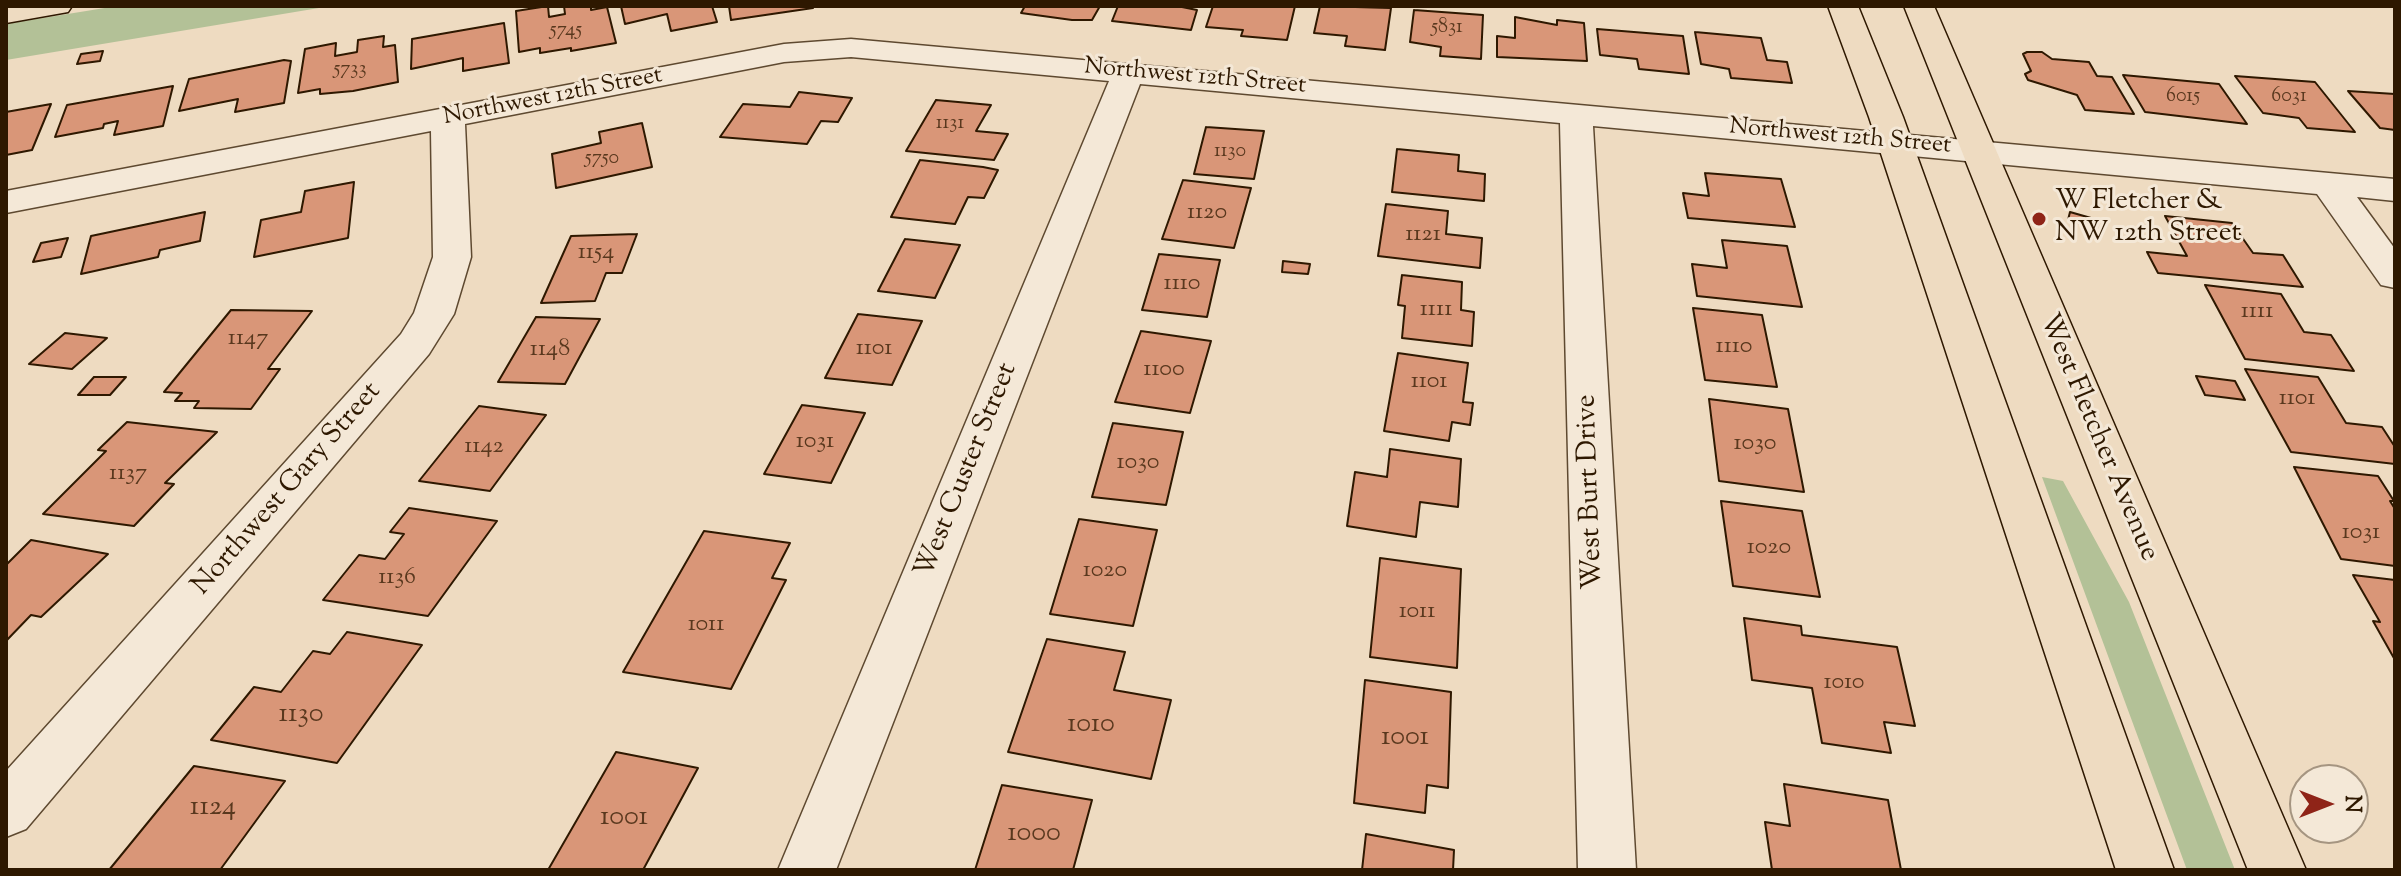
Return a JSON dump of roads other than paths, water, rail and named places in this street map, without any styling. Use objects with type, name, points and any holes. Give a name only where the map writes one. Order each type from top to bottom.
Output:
[{"type":"main road","points":[[6,14],[57,6]]},
{"type":"main road","points":[[1843,6],[1895,143],[2145,870]]},
{"type":"main road","name":"West Fletcher Avenue","points":[[1919,6],[1976,150],[2277,870]]},
{"type":"street","name":"Northwest 12th Street","points":[[6,202],[818,49],[886,49],[2395,190]]},
{"type":"street","name":"West Custer Street","points":[[807,870],[1129,72]]},
{"type":"street","name":"West Burt Drive","points":[[1576,113],[1607,870]]},
{"type":"street","name":"Northwest Gary Street","points":[[6,811],[415,344],[434,314],[452,257],[448,119]]},
{"type":"street","points":[[2328,183],[2395,276]]},
{"type":"place","name":"W Fletcher & NW 12th Street","points":[[2039,219]]}]
